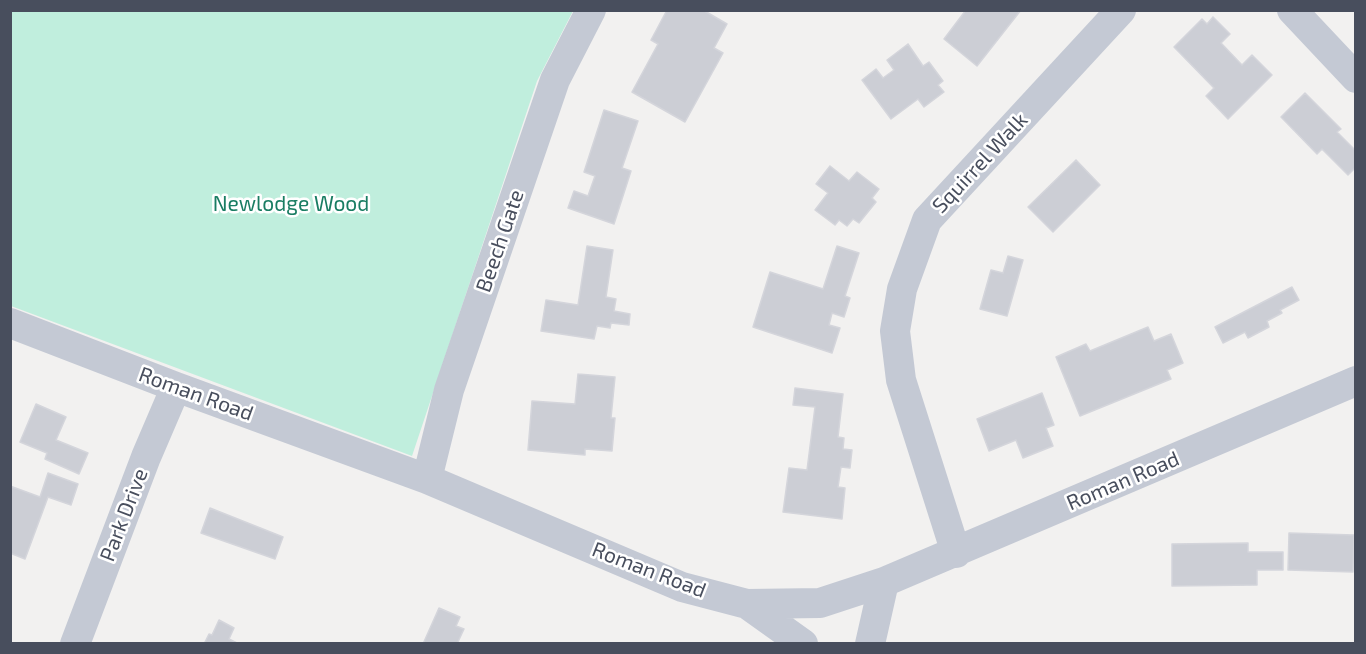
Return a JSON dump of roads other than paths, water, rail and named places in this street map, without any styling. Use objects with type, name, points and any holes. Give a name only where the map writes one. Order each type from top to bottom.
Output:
[{"type":"street","name":"Beech Gate","points":[[428,479],[449,390],[555,80],[591,10]]},
{"type":"street","name":"Squirrel Walk","points":[[956,553],[901,380],[895,331],[902,289],[927,220],[1121,10]]},
{"type":"street","points":[[1292,10],[1356,78]]},
{"type":"street","name":"Roman Road","points":[[10,323],[176,387],[428,479],[682,587],[747,604],[820,603],[884,582],[1356,381]]},
{"type":"street","name":"Park Drive","points":[[75,644],[146,457],[176,387]]},
{"type":"street","points":[[870,644],[884,582]]},
{"type":"street","points":[[747,604],[803,644]]},
{"type":"park label","name":"Newlodge Wood","points":[[291,204]]}]
